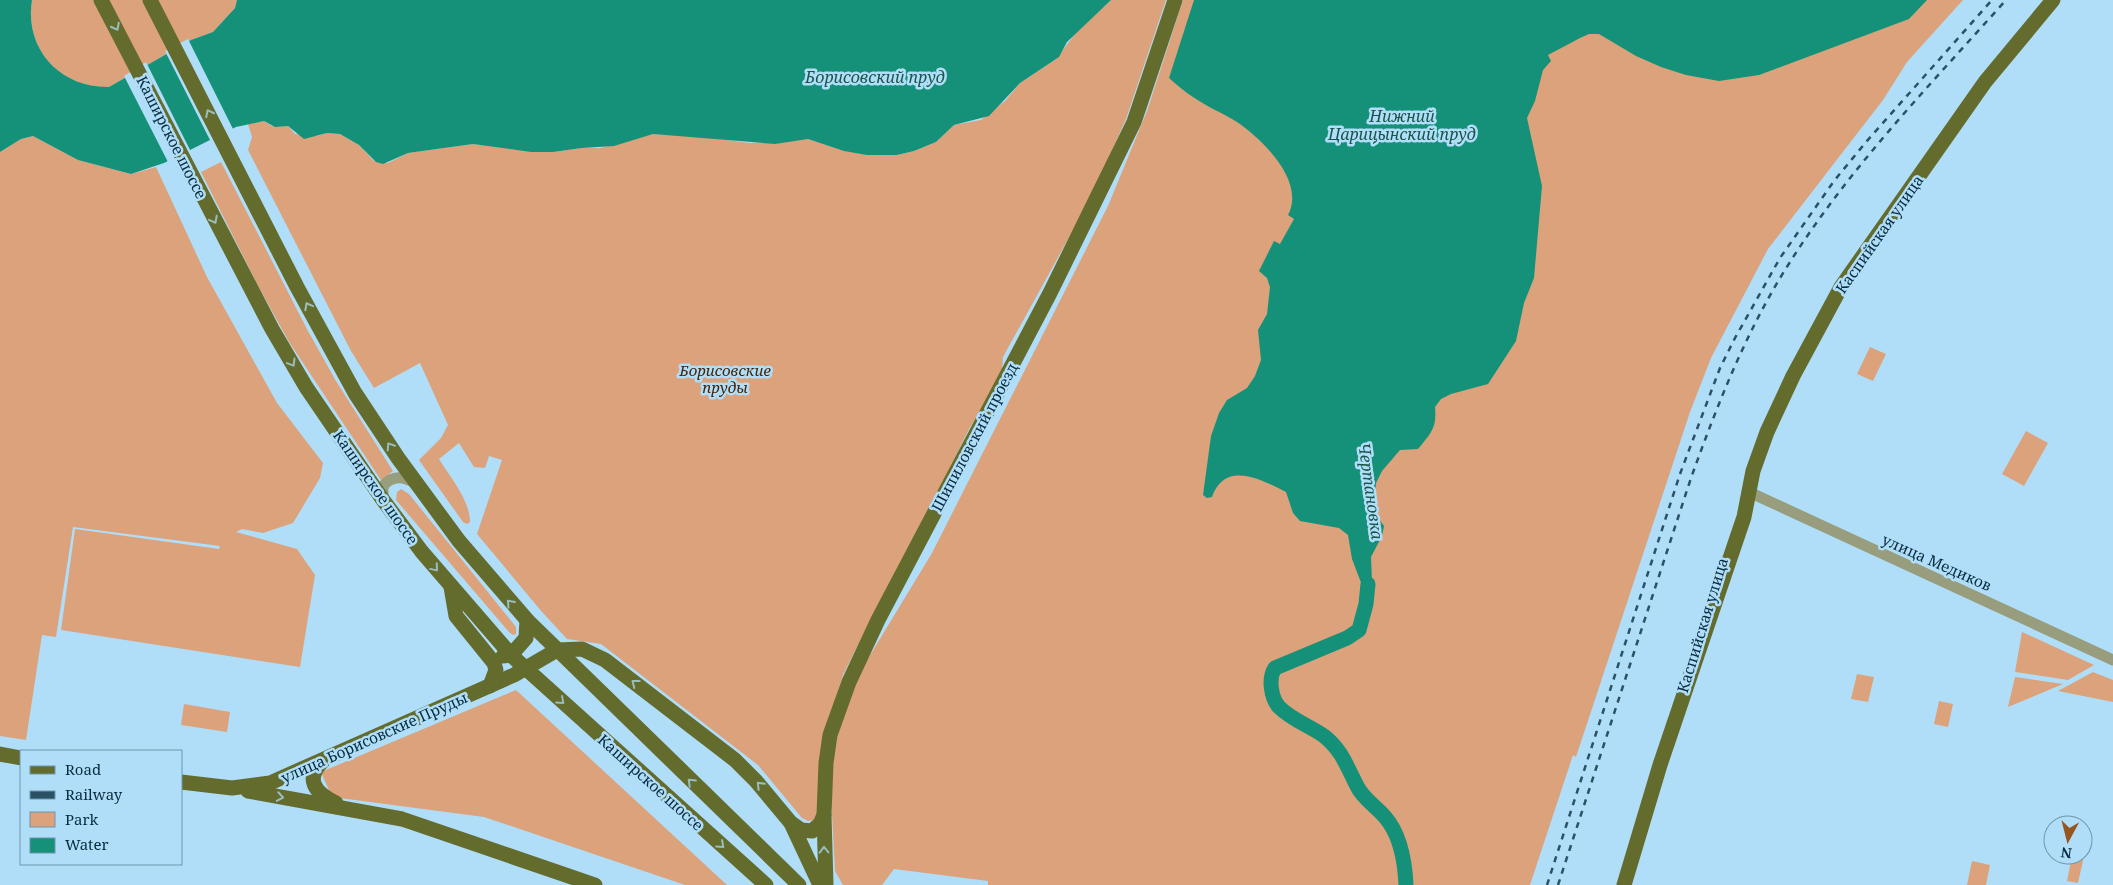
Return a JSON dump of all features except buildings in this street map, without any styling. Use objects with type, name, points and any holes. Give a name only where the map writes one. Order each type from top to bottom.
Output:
[{"type":"main road","name":"Каширское шоссе","points":[[101,0],[272,329],[306,387],[383,500],[450,587],[511,655],[766,885]]},
{"type":"main road","name":"Каширское шоссе","points":[[150,0],[232,156],[297,287],[355,393],[416,483],[459,541],[527,620],[799,885]]},
{"type":"main road","name":"Шипиловский проезд","points":[[826,885],[824,815],[830,735],[849,682],[878,620],[1050,293],[1130,131],[1175,0]]},
{"type":"main road","name":"Каспийская улица","points":[[1624,885],[1662,760],[1744,517],[1753,471],[1767,432],[1793,376],[1841,287],[1985,82],[2053,0]]},
{"type":"main road","points":[[450,587],[456,616],[494,664],[496,670],[490,686]]},
{"type":"main road","points":[[486,653],[499,656],[511,655],[526,638],[527,620]]},
{"type":"main road","points":[[557,650],[582,649],[605,660],[735,760],[773,799],[791,823],[820,885]]},
{"type":"main road","name":"улица Борисовские Пруды","points":[[182,782],[232,788],[260,786],[286,777],[490,686],[557,650]]},
{"type":"main road","points":[[0,754],[20,758]]},
{"type":"main road","points":[[324,760],[315,769],[313,777],[315,789],[326,798],[348,808]]},
{"type":"main road","points":[[232,788],[348,808],[428,827],[595,885]]},
{"type":"main road","points":[[791,823],[801,830],[812,831],[820,824],[824,815]]},
{"type":"street","points":[[383,500],[383,486],[393,478],[405,478],[416,483]]},
{"type":"street","name":"улица Медиков","points":[[1749,492],[2113,660]]},
{"type":"green space","points":[[32,0],[237,0],[235,8],[213,32],[191,40],[109,87],[91,86],[75,81],[61,73],[49,62],[40,49],[34,34],[31,18]]},
{"type":"green space","name":"Борисовские пруды","points":[[1111,0],[1166,0],[1126,119],[1089,201],[1003,357],[1002,370],[997,384],[969,429],[867,636],[862,637],[843,675],[824,737],[817,814],[814,820],[808,821],[802,818],[758,765],[601,644],[567,639],[477,534],[502,460],[489,456],[485,468],[474,467],[459,443],[439,459],[467,505],[470,522],[467,524],[463,522],[419,460],[441,438],[448,425],[420,363],[374,388],[351,351],[248,150],[252,137],[248,124],[264,121],[272,126],[288,126],[295,134],[317,136],[327,133],[340,134],[359,145],[374,161],[388,163],[408,153],[473,144],[553,152],[582,148],[600,148],[653,134],[687,135],[750,143],[808,139],[845,151],[897,155],[914,151],[936,142],[954,125],[981,120],[1005,101],[1020,83],[1056,59],[1078,30]]},
{"type":"green space","points":[[1183,0],[1963,0],[1907,62],[1883,100],[1768,249],[1711,358],[1690,412],[1576,757],[1573,755],[1530,885],[988,885],[988,881],[894,869],[882,885],[843,885],[835,871],[830,776],[836,737],[855,680],[932,553],[1108,206],[1147,111]]},
{"type":"green space","points":[[33,136],[78,160],[131,174],[156,167],[207,277],[277,403],[323,463],[320,478],[293,523],[263,533],[242,529],[236,532],[297,549],[315,575],[300,667],[61,630],[75,529],[219,549],[220,546],[73,527],[56,637],[42,635],[26,740],[0,736],[0,152],[21,139]]},
{"type":"green space","points":[[221,162],[308,331],[336,381],[393,471],[381,480],[289,342],[257,284],[201,172]]},
{"type":"green space","points":[[1870,347],[1886,354],[1873,381],[1857,374]]},
{"type":"green space","points":[[2026,431],[2048,443],[2024,486],[2002,474]]},
{"type":"green space","points":[[401,489],[409,494],[516,627],[516,634],[513,635],[509,632],[396,500],[397,492]]},
{"type":"green space","points":[[2022,632],[2094,665],[2068,680],[2015,672]]},
{"type":"green space","points":[[2093,672],[2113,680],[2113,702],[2058,691]]},
{"type":"green space","points":[[1857,674],[1874,677],[1868,702],[1851,699]]},
{"type":"green space","points":[[2015,677],[2063,684],[2008,707]]},
{"type":"green space","points":[[516,690],[727,885],[685,885],[484,817],[332,797],[321,772]]},
{"type":"green space","points":[[1939,701],[1953,704],[1948,727],[1934,724]]},
{"type":"green space","points":[[184,704],[230,712],[227,732],[181,725]]},
{"type":"green space","points":[[1972,861],[1990,865],[1986,885],[1967,885]]},
{"type":"green space","points":[[2070,865],[2082,865],[2078,883],[2067,881]]},
{"type":"water","name":"Борисовский пруд","points":[[0,0],[32,0],[31,18],[34,34],[40,49],[49,62],[61,73],[75,81],[91,86],[109,87],[191,40],[213,32],[235,8],[237,0],[1111,0],[1067,42],[1059,57],[1020,83],[989,116],[954,125],[936,142],[914,151],[897,155],[867,155],[844,151],[808,139],[775,144],[653,134],[614,146],[553,152],[531,152],[473,144],[408,153],[383,164],[376,162],[359,145],[340,134],[327,133],[304,139],[288,126],[275,127],[264,121],[236,127],[164,163],[131,174],[78,160],[33,136],[21,139],[0,152]]},
{"type":"water","name":"Нижний Царицынский пруд","points":[[1194,0],[1927,0],[1909,19],[1759,75],[1719,81],[1686,75],[1661,67],[1636,56],[1599,34],[1589,34],[1548,55],[1551,61],[1543,70],[1535,101],[1527,118],[1542,186],[1534,278],[1524,303],[1516,341],[1488,384],[1451,394],[1441,399],[1435,407],[1435,420],[1432,430],[1423,443],[1418,449],[1400,450],[1382,471],[1376,483],[1373,511],[1384,526],[1382,536],[1371,557],[1372,581],[1366,604],[1365,593],[1352,559],[1348,535],[1339,528],[1300,521],[1293,513],[1286,492],[1255,478],[1235,476],[1226,479],[1218,486],[1212,497],[1207,498],[1203,495],[1211,436],[1219,413],[1227,400],[1247,388],[1255,376],[1261,360],[1258,330],[1267,314],[1270,287],[1267,278],[1259,271],[1274,241],[1280,244],[1294,219],[1288,215],[1292,202],[1291,189],[1286,175],[1279,162],[1269,150],[1247,129],[1198,101],[1169,78]]},
{"type":"pier","points":[[188,39],[234,131],[211,142],[165,51]]},
{"type":"pier","points":[[146,62],[191,152],[169,164],[124,76]]},
{"type":"waterway","name":"Чертановка","points":[[1368,584],[1366,604],[1359,630],[1347,638],[1275,668],[1271,688],[1274,699],[1279,707],[1330,741],[1344,759],[1360,791],[1390,824],[1401,849],[1406,885]]},
{"type":"railway","points":[[1547,885],[1680,474],[1720,368],[1735,338],[1780,258],[1834,181],[1866,142],[1992,0]]},
{"type":"railway","points":[[1558,885],[1691,478],[1734,367],[1760,313],[1790,262],[1839,192],[1893,126],[2006,0]]}]
